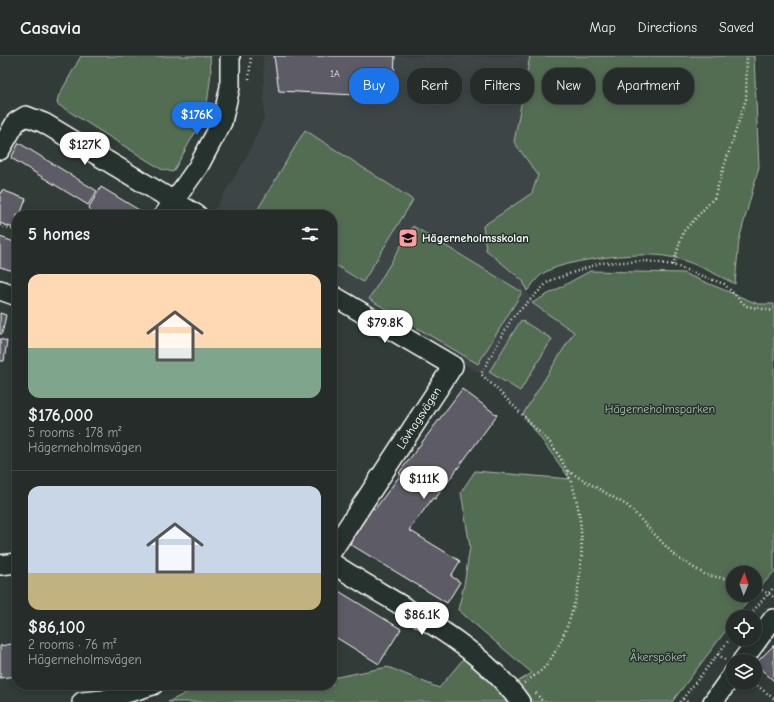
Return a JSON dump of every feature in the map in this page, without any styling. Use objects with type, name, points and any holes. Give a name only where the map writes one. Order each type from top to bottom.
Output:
[{"type":"street","points":[[0,150],[16,122],[26,116],[44,123],[169,208],[198,167],[222,122],[230,87],[230,56]]},
{"type":"street","points":[[0,290],[12,294]]},
{"type":"street","name":"Lövhagsvägen","points":[[337,297],[453,366],[337,543]]},
{"type":"street","points":[[0,565],[12,564]]},
{"type":"street","points":[[337,566],[363,584],[442,629],[485,664],[516,697]]},
{"type":"street","points":[[747,654],[773,619],[774,620]]},
{"type":"street","points":[[713,702],[726,684]]},
{"type":"street","points":[[82,702],[103,700],[136,690]]},
{"type":"path","points":[[673,265],[682,232],[714,198],[746,99],[747,56]]},
{"type":"path","points":[[0,225],[12,229]]},
{"type":"path","points":[[516,697],[547,664],[569,624],[578,594],[583,540],[575,496],[568,471],[554,447],[481,374],[512,318],[550,281],[600,263],[647,261],[673,265],[724,284],[746,306],[774,311]]},
{"type":"path","points":[[568,471],[628,506],[676,557],[706,576],[726,579]]},
{"type":"path","points":[[754,610],[774,587]]},
{"type":"path","points":[[762,590],[774,597]]},
{"type":"path","points":[[680,702],[726,644]]},
{"type":"path","points":[[762,689],[774,699]]},
{"type":"path","points":[[683,699],[688,702]]},
{"type":"shaded area","name":"Hägerneholmsskolan","points":[[263,56],[530,56],[528,68],[470,68],[470,104],[521,104],[514,142],[538,174],[532,193],[483,226],[486,250],[523,281],[532,303],[574,332],[530,422],[481,374],[337,287],[337,210],[214,210],[246,158],[264,118]]},
{"type":"green space","points":[[81,56],[210,56],[211,73],[206,113],[173,172],[161,169],[57,104],[58,97]]},
{"type":"green space","points":[[530,56],[754,56],[759,167],[739,240],[735,284],[683,260],[664,256],[637,255],[582,261],[551,269],[537,278],[527,291],[523,281],[486,250],[483,226],[532,193],[538,175],[514,142],[521,104],[534,104],[534,68],[528,68]]},
{"type":"green space","points":[[305,130],[413,200],[363,282],[337,266],[337,210],[257,210]]},
{"type":"green space","points":[[413,226],[522,292],[478,364],[369,299]]},
{"type":"green space","name":"Hägerneholmsparken","points":[[590,271],[683,273],[758,304],[774,304],[774,572],[762,585],[762,566],[726,566],[726,602],[748,602],[741,610],[726,610],[726,630],[672,702],[168,702],[192,690],[337,690],[337,677],[388,667],[439,688],[464,658],[501,692],[532,673],[458,610],[464,585],[470,547],[461,492],[475,471],[570,479],[523,414],[574,332],[532,303]]},
{"type":"green space","points":[[521,320],[552,339],[520,391],[489,372]]},
{"type":"building","points":[[274,56],[395,56],[394,68],[349,68],[349,95],[279,91]]},
{"type":"building","points":[[19,143],[97,191],[88,205],[11,158]]},
{"type":"building","points":[[101,187],[139,210],[90,210],[89,207]]},
{"type":"building","points":[[2,190],[26,199],[22,210],[12,210],[12,228],[0,223],[0,196]]},
{"type":"building","points":[[0,237],[12,241],[12,271],[0,267]]},
{"type":"building","points":[[0,313],[6,315],[2,334],[0,334]]},
{"type":"building","points":[[0,339],[7,341],[4,361],[0,361]]},
{"type":"building","points":[[462,389],[497,415],[435,499],[433,498],[409,530],[460,561],[451,576],[460,582],[447,603],[350,544],[372,507],[375,509],[401,474],[399,473]]},
{"type":"building","points":[[337,590],[401,629],[379,664],[337,638]]},
{"type":"building","points":[[12,644],[12,677],[0,678],[0,646]]},
{"type":"building","points":[[774,645],[774,681],[762,670],[762,657]]},
{"type":"place","name":"Hägerneholmsskolan","points":[[408,238]]},
{"type":"park label","name":"Åkerspöket","points":[[658,657]]}]
